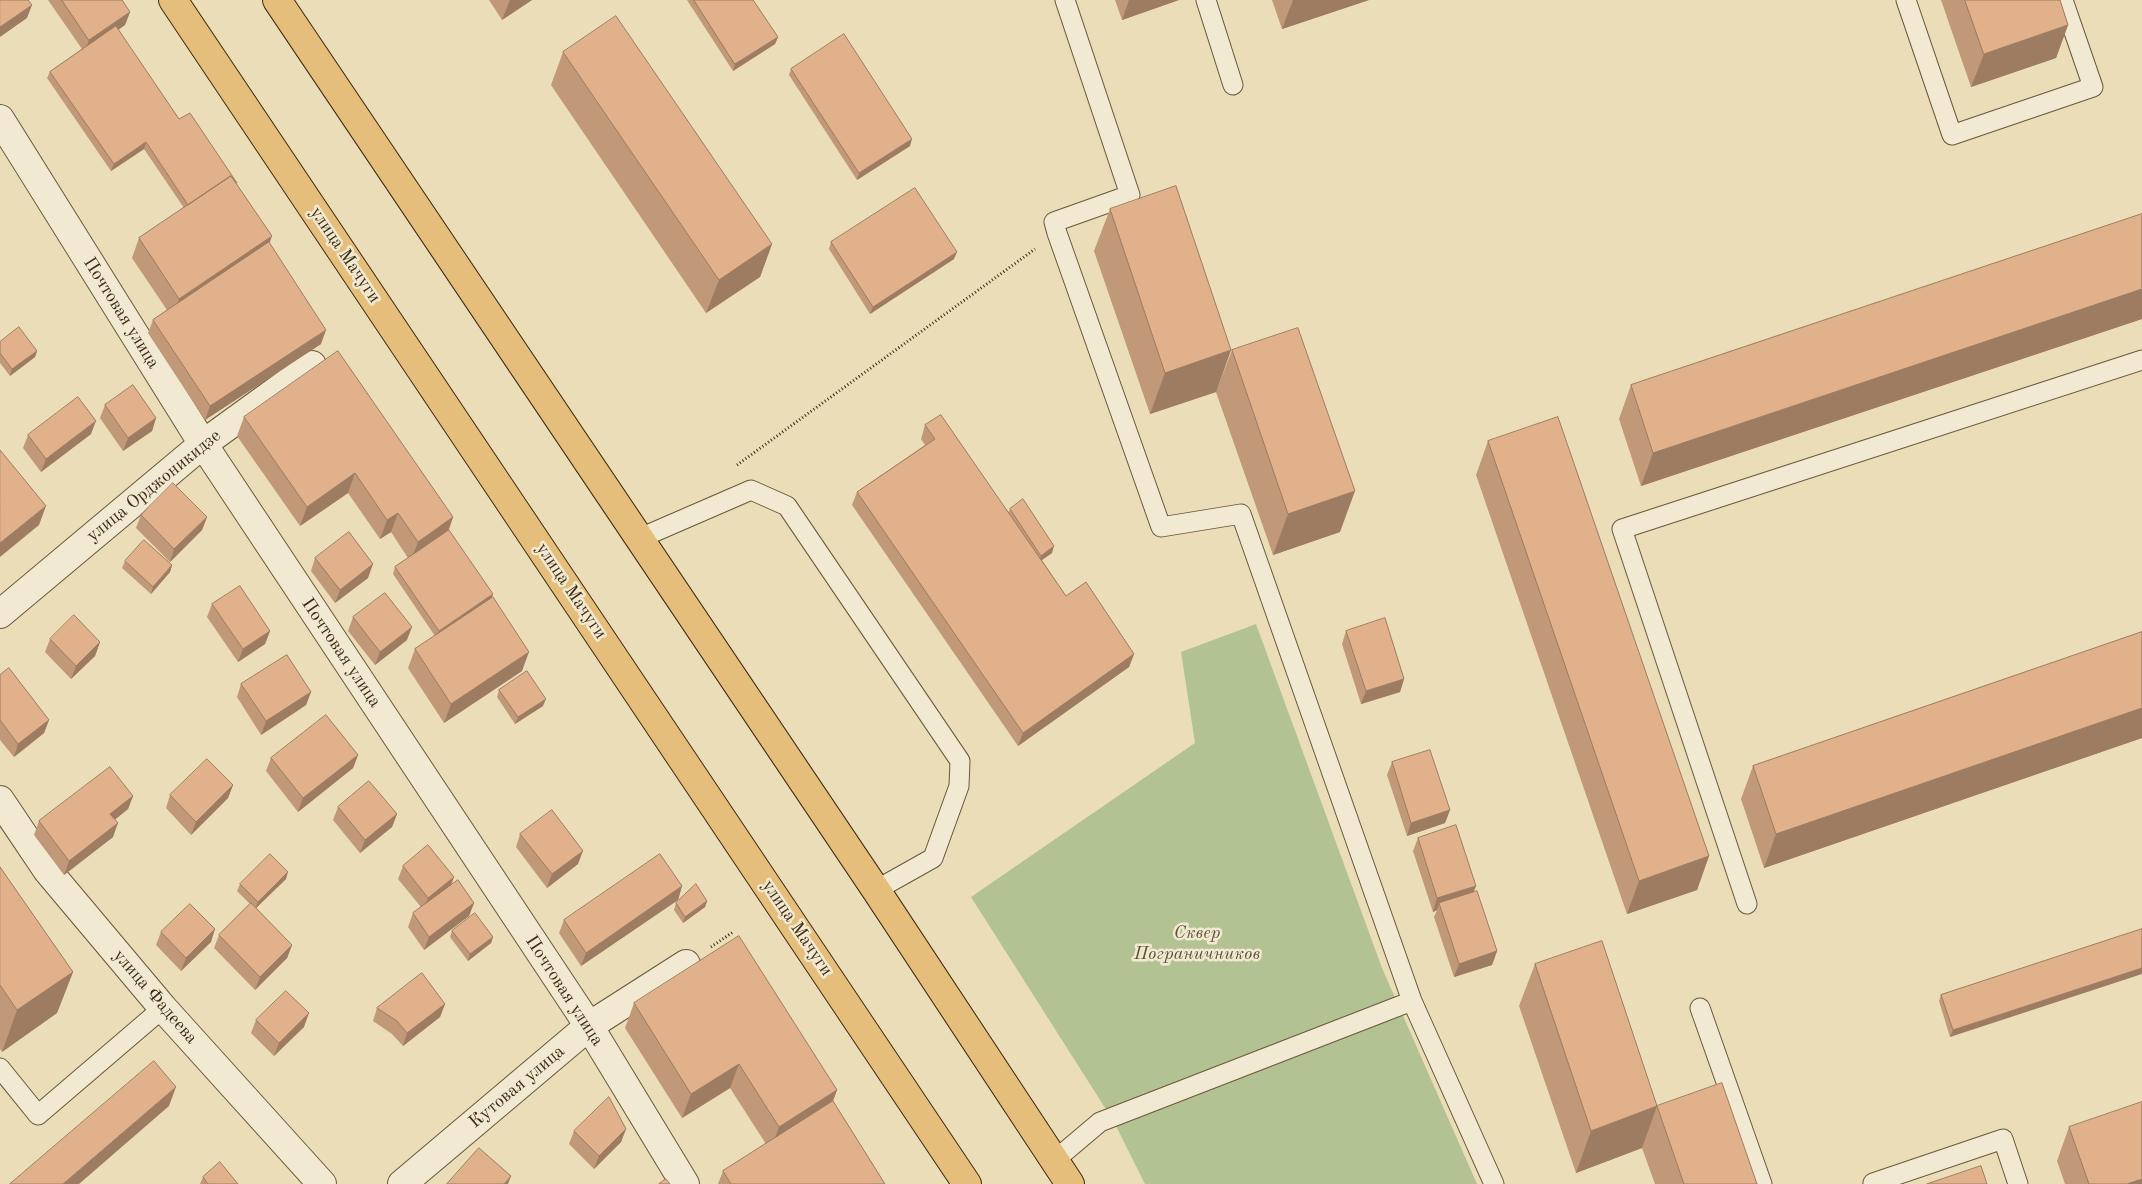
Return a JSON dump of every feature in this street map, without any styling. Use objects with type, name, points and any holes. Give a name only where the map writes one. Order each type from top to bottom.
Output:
[{"type":"main road","name":"улица Мачуги","points":[[173,0],[967,1184]]},
{"type":"main road","points":[[277,0],[876,890],[1070,1184]]},
{"type":"street","name":"Почтовая улица","points":[[0,119],[203,444],[589,1026],[685,1184]]},
{"type":"street","name":"улица Орджоникидзе","points":[[0,614],[203,444],[312,365]]},
{"type":"street","name":"улица Фадеева","points":[[0,800],[47,870],[163,1008],[322,1184]]},
{"type":"street","name":"Кутовая улица","points":[[402,1184],[589,1026],[686,964]]},
{"type":"lane","points":[[1065,0],[1130,195],[1054,222],[1161,527],[1241,514],[1412,1001],[1494,1184]]},
{"type":"lane","points":[[1206,0],[1233,84]]},
{"type":"lane","points":[[1906,0],[1952,135],[2093,87],[2063,0]]},
{"type":"lane","points":[[1747,904],[1622,529],[2142,360]]},
{"type":"lane","points":[[638,539],[751,490],[787,506],[960,761],[959,786],[933,858],[876,890]]},
{"type":"lane","points":[[1055,1160],[1100,1122],[1412,1001]]},
{"type":"lane","points":[[0,1068],[38,1115],[163,1008]]},
{"type":"lane","points":[[1700,1008],[1762,1184]]},
{"type":"lane","points":[[1874,1183],[2002,1138],[2018,1184]]},
{"type":"path","points":[[734,467],[1058,233]]},
{"type":"green space","name":"Сквер Пограничников","points":[[1256,624],[1382,968],[1477,1184],[1145,1184],[1114,1122],[971,897],[1195,743],[1181,652]]},
{"type":"building","points":[[0,0],[28,0],[32,5],[0,27]]},
{"type":"building","points":[[62,0],[122,0],[130,12],[89,40]]},
{"type":"building","points":[[694,0],[753,0],[778,37],[735,64]]},
{"type":"building","points":[[1965,0],[2060,0],[2068,25],[1984,54]]},
{"type":"building","points":[[616,16],[772,244],[719,280],[563,52]]},
{"type":"building","points":[[116,26],[179,119],[190,113],[237,183],[231,176],[188,205],[146,142],[114,164],[50,72]]},
{"type":"building","points":[[844,34],[912,139],[859,173],[791,69]]},
{"type":"building","points":[[231,176],[272,236],[179,299],[139,238]]},
{"type":"building","points":[[1176,186],[1231,350],[1165,373],[1110,209]]},
{"type":"building","points":[[915,188],[957,252],[873,307],[831,242]]},
{"type":"building","points":[[2142,214],[2142,289],[1653,453],[1631,385]]},
{"type":"building","points":[[269,242],[326,330],[210,406],[153,320]]},
{"type":"building","points":[[19,327],[37,351],[12,369],[0,353],[0,342]]},
{"type":"building","points":[[1298,328],[1355,491],[1288,514],[1232,350]]},
{"type":"building","points":[[338,351],[453,517],[418,542],[398,513],[387,520],[355,473],[307,507],[244,417]]},
{"type":"building","points":[[133,385],[156,418],[128,438],[105,405]]},
{"type":"building","points":[[78,397],[96,421],[46,459],[28,435]]},
{"type":"building","points":[[941,415],[1066,596],[1086,582],[1134,654],[1023,733],[857,492],[935,439],[925,425]]},
{"type":"building","points":[[1558,417],[1709,856],[1639,881],[1488,441]]},
{"type":"building","points":[[0,450],[46,506],[0,543]]},
{"type":"building","points":[[173,483],[207,517],[174,549],[141,515]]},
{"type":"building","points":[[1023,499],[1054,546],[1041,556],[1010,509]]},
{"type":"building","points":[[449,530],[493,594],[439,631],[395,567]]},
{"type":"building","points":[[349,532],[373,564],[340,590],[315,558]]},
{"type":"building","points":[[144,540],[172,565],[153,587],[125,561]]},
{"type":"building","points":[[240,586],[270,631],[243,649],[212,604]]},
{"type":"building","points":[[385,593],[412,627],[380,652],[353,617]]},
{"type":"building","points":[[493,597],[529,652],[451,704],[415,649]]},
{"type":"building","points":[[74,615],[100,642],[76,666],[50,639]]},
{"type":"building","points":[[1385,618],[1404,679],[1366,691],[1346,631]]},
{"type":"building","points":[[2142,632],[2142,708],[1776,834],[1753,766]]},
{"type":"building","points":[[287,655],[311,692],[266,721],[241,684]]},
{"type":"building","points":[[9,668],[49,720],[18,744],[0,720],[0,675]]},
{"type":"building","points":[[527,671],[546,699],[518,717],[499,690]]},
{"type":"building","points":[[326,715],[358,755],[303,798],[271,758]]},
{"type":"building","points":[[1430,750],[1450,810],[1411,823],[1392,762]]},
{"type":"building","points":[[207,759],[233,785],[196,822],[170,795]]},
{"type":"building","points":[[110,767],[133,796],[110,814],[118,823],[69,861],[39,821]]},
{"type":"building","points":[[369,781],[397,814],[365,840],[338,807]]},
{"type":"building","points":[[552,810],[583,851],[552,874],[520,834]]},
{"type":"building","points":[[1456,825],[1476,886],[1437,898],[1418,838]]},
{"type":"building","points":[[428,845],[454,877],[428,898],[403,866]]},
{"type":"building","points":[[270,854],[288,872],[258,902],[240,884]]},
{"type":"building","points":[[660,854],[682,886],[586,953],[564,920]]},
{"type":"building","points":[[0,867],[73,972],[17,1010],[0,985]]},
{"type":"building","points":[[458,880],[474,903],[429,937],[413,913]]},
{"type":"building","points":[[696,884],[707,901],[685,917],[676,903]]},
{"type":"building","points":[[1477,891],[1497,951],[1459,964],[1439,903]]},
{"type":"building","points":[[251,903],[292,945],[260,977],[219,935]]},
{"type":"building","points":[[190,904],[215,929],[186,958],[161,932]]},
{"type":"building","points":[[475,913],[493,937],[470,954],[452,931]]},
{"type":"building","points":[[2142,929],[2142,968],[1953,1030],[1941,995]]},
{"type":"building","points":[[739,936],[837,1090],[779,1127],[739,1064],[691,1094],[634,1003]]},
{"type":"building","points":[[1602,941],[1657,1106],[1591,1131],[1535,964]]},
{"type":"building","points":[[422,973],[445,1004],[407,1033],[397,1021],[377,1008]]},
{"type":"building","points":[[286,991],[309,1013],[279,1043],[256,1020]]},
{"type":"building","points":[[154,1061],[176,1087],[63,1184],[10,1184]]},
{"type":"building","points":[[1722,1083],[1757,1184],[1684,1184],[1657,1106]]},
{"type":"building","points":[[609,1097],[626,1129],[599,1156],[574,1131]]},
{"type":"building","points":[[833,1101],[885,1184],[731,1184],[723,1171]]},
{"type":"building","points":[[2142,1102],[2142,1179],[2127,1184],[2089,1184],[2069,1127]]},
{"type":"building","points":[[479,1148],[511,1176],[504,1184],[447,1184]]},
{"type":"building","points":[[220,1162],[238,1184],[208,1184],[203,1177]]},
{"type":"building","points":[[1981,1166],[1987,1184],[1927,1184]]},
{"type":"building","points":[[666,1179],[670,1184],[659,1184]]}]
